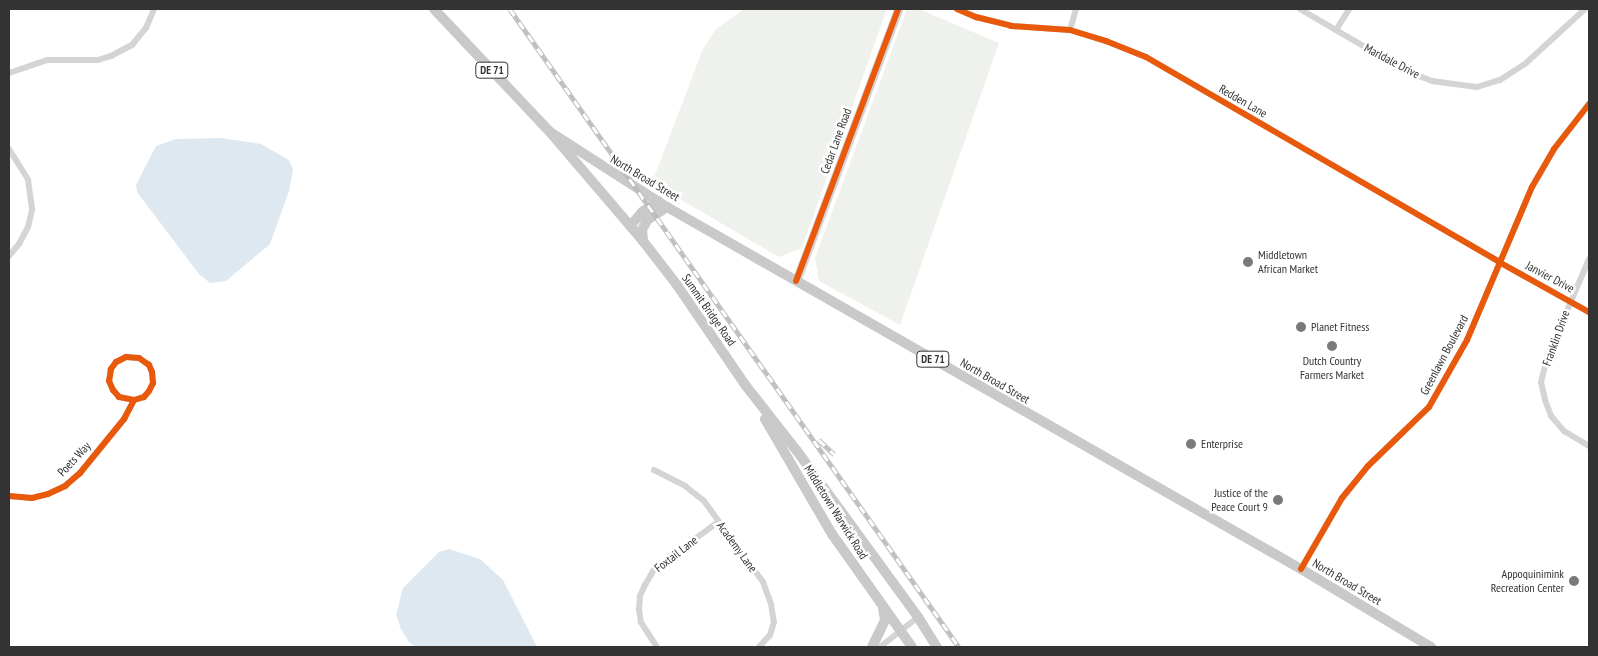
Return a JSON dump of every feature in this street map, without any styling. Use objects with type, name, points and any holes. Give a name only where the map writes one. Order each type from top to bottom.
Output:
[{"type":"main road","name":"Summit Bridge Road","points":[[434,9],[550,132],[643,241],[677,286],[746,386],[797,451],[918,617],[937,647]]},
{"type":"main road","name":"North Broad Street","points":[[550,132],[663,204],[1301,569],[1431,647]]},
{"type":"main road","points":[[630,226],[642,212],[663,204]]},
{"type":"main road","points":[[643,241],[642,230],[647,220],[663,204]]},
{"type":"main road","name":"Middletown Warwick Road","points":[[746,386],[832,534],[912,647]]},
{"type":"main road","points":[[872,647],[885,620],[883,606]]},
{"type":"street","points":[[9,73],[47,60],[98,60],[111,56],[132,45],[146,28],[154,9]]},
{"type":"street","name":"Cedar Lane Road","points":[[796,281],[898,9]]},
{"type":"street","name":"Redden Lane","points":[[957,9],[976,17],[1011,26],[1070,30],[1106,41],[1146,57],[1499,262]]},
{"type":"street","points":[[1070,30],[1076,9]]},
{"type":"street","name":"Marldale Drive","points":[[1300,9],[1406,71],[1432,82],[1477,87],[1500,80],[1524,64],[1585,9]]},
{"type":"street","points":[[1336,30],[1349,9]]},
{"type":"street","name":"Greenlawn Boulevard","points":[[1301,569],[1342,498],[1368,466],[1429,407],[1467,340],[1499,262],[1543,167],[1566,132],[1589,104]]},
{"type":"street","points":[[9,149],[28,180],[32,210],[28,227],[19,244],[9,256]]},
{"type":"street","name":"Franklin Drive","points":[[1589,259],[1547,358],[1541,382],[1544,400],[1551,416],[1564,430],[1589,446]]},
{"type":"street","name":"Janvier Drive","points":[[1499,262],[1589,312]]},
{"type":"street","name":"Poets Way","points":[[9,496],[32,498],[48,494],[65,486],[80,472],[124,419],[134,400],[144,397],[150,391],[153,383],[149,365],[139,358],[126,357],[116,362],[111,369],[109,381],[112,390],[119,397],[134,400]]},
{"type":"street","name":"Academy Lane","points":[[654,470],[686,486],[704,501],[763,582],[772,604],[774,622],[770,635],[759,647]]},
{"type":"street","name":"Foxtail Lane","points":[[656,647],[641,622],[639,610],[640,596],[645,585],[653,571],[665,560],[718,522]]},
{"type":"street","points":[[880,647],[918,617]]},
{"type":"shaded area","points":[[744,9],[887,9],[802,248],[779,257],[652,183],[702,51],[715,30]]},
{"type":"shaded area","points":[[907,9],[919,9],[999,43],[900,325],[819,281],[815,258]]},
{"type":"shaded area","points":[[221,138],[261,144],[289,160],[293,169],[289,191],[270,244],[226,281],[210,283],[199,274],[137,192],[136,185],[156,146],[176,139]]},
{"type":"shaded area","points":[[449,549],[480,559],[503,580],[537,647],[416,647],[409,642],[401,629],[396,615],[403,588],[439,552]]},
{"type":"railway","points":[[510,9],[959,647]]},
{"type":"railway","points":[[819,440],[834,454]]},
{"type":"cycle path","points":[[796,281],[898,9]]},
{"type":"cycle path","points":[[957,9],[976,17],[1011,26],[1070,30],[1106,41],[1146,57],[1499,262],[1589,312]]},
{"type":"cycle path","points":[[1301,569],[1342,498],[1368,466],[1429,407],[1467,340],[1532,187],[1554,149],[1589,104]]},
{"type":"cycle path","points":[[9,496],[32,498],[48,494],[65,486],[80,473],[124,419],[134,400],[144,397],[153,383],[149,365],[139,358],[126,357],[116,362],[111,369],[109,381],[119,397],[134,400]]},
{"type":"place","name":"Middletown African Market","points":[[1248,262]]},
{"type":"place","name":"Planet Fitness","points":[[1301,327]]},
{"type":"place","name":"Dutch Country Farmers Market","points":[[1332,346]]},
{"type":"place","name":"Enterprise","points":[[1191,444]]},
{"type":"place","name":"Justice of the Peace Court 9","points":[[1278,500]]},
{"type":"place","name":"Appoquinimink Recreation Center","points":[[1574,581]]}]
